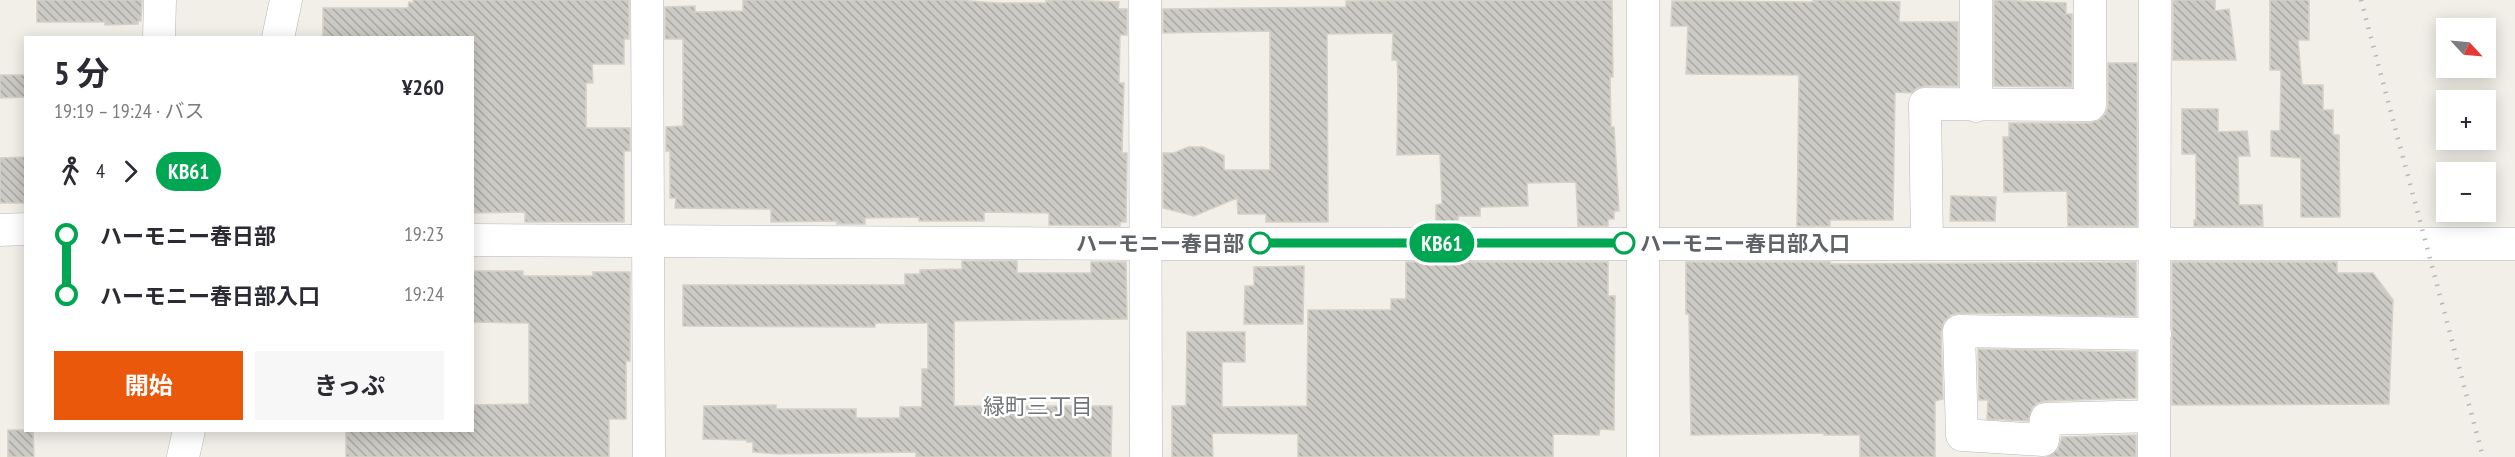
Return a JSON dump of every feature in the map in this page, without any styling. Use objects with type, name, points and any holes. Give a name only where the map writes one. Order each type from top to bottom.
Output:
[{"type":"street","points":[[159,36],[160,0]]},
{"type":"street","points":[[278,36],[286,0]]},
{"type":"street","points":[[647,0],[649,457]]},
{"type":"street","points":[[1145,0],[1146,457]]},
{"type":"street","points":[[1643,0],[1643,457]]},
{"type":"street","points":[[1976,0],[1976,106]]},
{"type":"street","points":[[1927,243],[1924,104],[2090,105],[2090,0]]},
{"type":"street","points":[[2154,457],[2155,0]]},
{"type":"street","points":[[0,230],[24,229]]},
{"type":"street","points":[[474,240],[1146,244],[1642,242],[2155,245],[2515,244]]},
{"type":"street","points":[[2154,416],[2046,419],[2043,440],[1962,435],[1959,332],[2155,334]]},
{"type":"street","points":[[183,457],[189,432]]},
{"type":"building","points":[[37,0],[142,0],[141,21],[138,21],[138,24],[105,25],[105,22],[37,22]]},
{"type":"building","points":[[413,0],[629,0],[629,39],[624,39],[624,64],[592,64],[593,83],[586,83],[586,128],[630,128],[630,151],[624,151],[624,222],[525,222],[525,212],[474,213],[474,36],[323,36],[323,8],[408,8],[409,2],[413,3]]},
{"type":"building","points":[[743,0],[1119,2],[1118,9],[1127,9],[1127,35],[1120,35],[1119,83],[1124,83],[1122,153],[1127,153],[1126,222],[1120,222],[1120,226],[1049,225],[1049,213],[984,212],[984,221],[919,221],[919,217],[865,218],[865,224],[837,224],[837,221],[771,222],[771,209],[675,208],[676,198],[670,198],[670,151],[666,151],[666,127],[683,126],[683,39],[665,39],[665,7],[695,6],[695,12],[743,11]]},
{"type":"building","points":[[1612,0],[1611,127],[1614,127],[1619,211],[1614,211],[1614,219],[1608,219],[1608,226],[1578,226],[1576,182],[1527,183],[1528,206],[1480,207],[1480,216],[1458,216],[1458,226],[1436,226],[1436,205],[1442,204],[1440,154],[1397,155],[1398,75],[1397,60],[1392,60],[1393,33],[1327,34],[1328,222],[1266,222],[1266,214],[1238,214],[1237,198],[1194,216],[1163,208],[1163,153],[1174,153],[1188,147],[1203,147],[1224,156],[1224,170],[1270,170],[1270,31],[1163,33],[1163,9],[1346,7],[1346,1]]},
{"type":"building","points":[[1813,0],[1900,2],[1899,22],[1958,22],[1958,86],[1925,86],[1917,88],[1912,93],[1895,92],[1893,220],[1830,220],[1830,226],[1797,226],[1799,75],[1686,74],[1688,26],[1671,26],[1672,1],[1813,2]]},
{"type":"building","points":[[1994,0],[2066,3],[2066,14],[2072,14],[2072,87],[1994,86]]},
{"type":"building","points":[[2173,0],[2215,0],[2215,11],[2229,9],[2236,60],[2173,60]]},
{"type":"building","points":[[2270,0],[2309,0],[2309,40],[2298,40],[2302,85],[2323,85],[2323,110],[2333,110],[2333,135],[2339,135],[2340,217],[2301,217],[2301,158],[2271,156],[2271,131],[2280,131],[2281,70],[2270,70]]},
{"type":"building","points":[[2108,63],[2137,63],[2137,226],[2068,226],[2067,191],[2004,192],[2003,137],[2009,137],[2009,123],[2090,123],[2099,120],[2106,113],[2108,106]]},
{"type":"building","points":[[0,75],[24,75],[24,97],[0,98]]},
{"type":"building","points":[[2182,109],[2218,109],[2218,132],[2247,131],[2250,156],[2238,156],[2239,205],[2262,205],[2263,226],[2194,226],[2194,220],[2196,220],[2196,154],[2182,154]]},
{"type":"building","points":[[24,157],[24,203],[0,203],[0,158]]},
{"type":"building","points":[[1951,196],[1996,197],[1995,221],[1950,221]]},
{"type":"building","points":[[962,261],[1017,261],[1017,273],[1091,273],[1091,262],[1126,262],[1127,319],[954,321],[954,406],[1112,406],[1111,457],[916,457],[916,452],[779,454],[753,452],[753,442],[747,442],[747,440],[703,439],[704,406],[776,405],[776,409],[856,409],[856,418],[900,418],[900,407],[922,407],[922,369],[928,369],[928,323],[875,323],[875,327],[683,326],[683,285],[905,285],[905,274],[920,274],[920,270],[962,269]]},
{"type":"building","points":[[1406,262],[1608,262],[1608,296],[1615,296],[1614,430],[1600,429],[1599,435],[1553,434],[1553,457],[1298,457],[1298,434],[1212,433],[1213,457],[1172,457],[1172,406],[1186,406],[1187,332],[1245,332],[1245,362],[1222,362],[1222,407],[1307,406],[1308,310],[1391,310],[1391,299],[1406,299]]},
{"type":"building","points":[[1686,262],[1830,262],[1830,264],[2136,262],[2136,316],[1959,313],[1951,315],[1944,322],[1941,332],[1943,399],[1935,401],[1935,457],[1860,457],[1860,435],[1824,435],[1824,433],[1691,435]]},
{"type":"building","points":[[2172,262],[2337,262],[2337,273],[2373,273],[2393,300],[2389,404],[2172,405]]},
{"type":"building","points":[[1304,266],[1303,324],[1244,324],[1245,286],[1254,286],[1254,267]]},
{"type":"building","points":[[474,271],[523,271],[523,276],[593,276],[593,272],[630,272],[630,361],[626,361],[626,419],[609,419],[609,457],[346,457],[346,432],[474,432],[474,405],[529,404],[529,323],[474,322]]},
{"type":"building","points":[[1978,349],[2136,352],[2136,398],[2046,401],[2032,408],[2028,421],[1987,419],[1988,400],[1979,400]]},
{"type":"building","points":[[8,430],[33,432],[34,457],[8,457]]},
{"type":"building","points":[[2136,435],[2136,457],[2047,457],[2058,450],[2062,437]]},
{"type":"railway","points":[[2361,0],[2483,457]]},
{"type":"bus line","name":"KB61","points":[[1260,243],[1624,243]]},
{"type":"place","name":"ハーモニー春日部","points":[[1260,243]]},
{"type":"place","name":"ハーモニー春日部入口","points":[[1624,243]]},
{"type":"district","name":"緑町三丁目","points":[[1038,406]]}]
